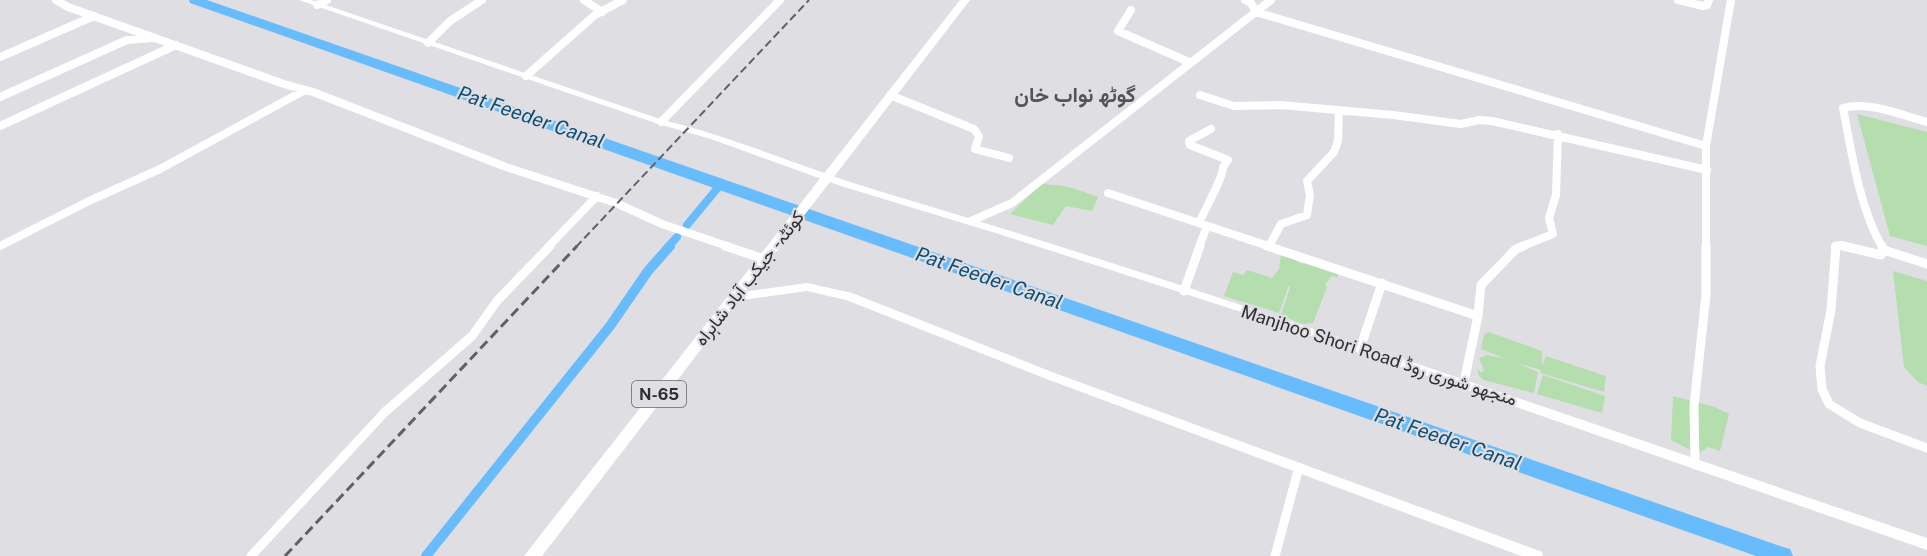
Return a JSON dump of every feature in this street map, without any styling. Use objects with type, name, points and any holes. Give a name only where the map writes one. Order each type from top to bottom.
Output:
[{"type":"highway","name":"کوئٹہ - جیکب آباد شاہراہ","points":[[532,556],[965,0]]},
{"type":"street","points":[[56,0],[94,16],[305,90],[506,166],[597,196],[662,224],[764,259]]},
{"type":"street","name":"Manjhoo Shori Road منجھو شوری روڈ","points":[[303,0],[661,122],[688,128],[826,179],[971,221],[1464,382],[1695,465],[1927,544]]},
{"type":"street","points":[[317,5],[327,0]]},
{"type":"street","points":[[428,43],[450,21],[482,0]]},
{"type":"street","points":[[584,0],[602,12]]},
{"type":"street","points":[[526,76],[595,15],[623,0]]},
{"type":"street","points":[[661,122],[780,0]]},
{"type":"street","points":[[1245,0],[1251,3],[1256,12],[1706,146]]},
{"type":"street","points":[[971,221],[1012,203],[1271,0]]},
{"type":"street","points":[[1678,0],[1703,6],[1707,5],[1709,0]]},
{"type":"street","points":[[1695,465],[1694,406],[1706,295],[1706,146],[1731,0]]},
{"type":"street","points":[[1131,10],[1118,31],[1189,62]]},
{"type":"street","points":[[0,57],[94,16]]},
{"type":"street","points":[[0,98],[127,40],[155,38]]},
{"type":"street","points":[[0,126],[176,45]]},
{"type":"street","points":[[0,246],[88,201],[160,169],[305,90]]},
{"type":"street","points":[[890,95],[974,129],[979,136],[975,149],[1009,158]]},
{"type":"street","points":[[1200,95],[1234,106],[1281,105],[1393,115],[1461,124],[1479,120],[1492,121],[1558,134],[1707,170]]},
{"type":"street","points":[[1927,122],[1852,105],[1844,108],[1857,177],[1875,234],[1884,250],[1927,264]]},
{"type":"street","points":[[1269,246],[1281,224],[1307,214],[1310,195],[1307,180],[1337,148],[1339,111]]},
{"type":"street","points":[[1184,291],[1211,195],[1224,174],[1223,167],[1228,160],[1190,145],[1189,141],[1211,129]]},
{"type":"street","points":[[1464,382],[1478,316],[1481,285],[1516,249],[1553,234],[1549,218],[1556,195],[1558,134]]},
{"type":"street","points":[[1108,193],[1478,316]]},
{"type":"street","points":[[251,556],[385,412],[472,336],[497,301],[597,196]]},
{"type":"street","points":[[1884,250],[1881,255],[1840,245],[1835,246],[1831,310],[1820,366],[1822,389],[1829,404],[1860,423],[1927,448]]},
{"type":"street","points":[[1360,349],[1382,283]]},
{"type":"street","points":[[734,297],[807,287],[848,296],[1048,375],[1537,556]]},
{"type":"street","points":[[1275,556],[1299,467]]},
{"type":"green space","points":[[1857,114],[1927,132],[1927,246],[1890,236]]},
{"type":"green space","points":[[1043,183],[1060,185],[1098,197],[1092,211],[1066,206],[1053,225],[1010,214]]},
{"type":"green space","points":[[1281,255],[1296,257],[1302,264],[1306,261],[1338,273],[1337,278],[1332,276],[1325,284],[1327,287],[1313,323],[1302,324],[1281,315],[1289,285],[1279,313],[1224,296],[1233,272],[1243,275],[1247,270],[1272,278],[1279,269]]},
{"type":"green space","points":[[1893,271],[1927,281],[1927,386],[1918,382],[1904,367]]},
{"type":"green space","points":[[1488,332],[1542,351],[1542,366],[1546,356],[1606,376],[1604,392],[1540,373],[1541,370],[1517,363],[1538,372],[1534,393],[1483,380],[1478,374],[1478,369],[1481,373],[1484,370],[1479,358],[1488,355],[1506,359],[1481,349],[1484,335]]},
{"type":"green space","points":[[1543,375],[1605,396],[1602,413],[1537,394]]},
{"type":"green space","points":[[1673,396],[1715,407],[1729,414],[1720,451],[1708,447],[1698,454],[1671,440]]},
{"type":"waterway","name":"Pat Feeder Canal","points":[[195,0],[1783,556]]},
{"type":"waterway","points":[[687,225],[721,184]]},
{"type":"waterway","points":[[668,247],[677,237]]},
{"type":"waterway","points":[[426,556],[610,326],[648,271],[670,246]]},
{"type":"railway","points":[[576,247],[809,0]]},
{"type":"railway","points":[[285,556],[577,246]]},
{"type":"district","name":"گوٹھ نواب خان","points":[[1075,94]]}]
